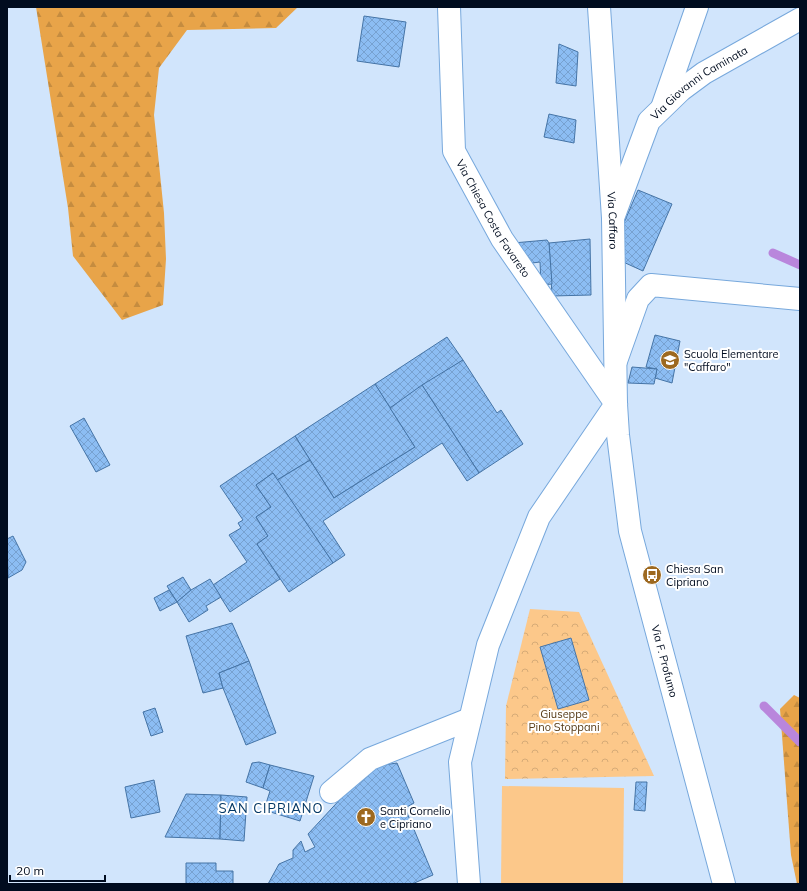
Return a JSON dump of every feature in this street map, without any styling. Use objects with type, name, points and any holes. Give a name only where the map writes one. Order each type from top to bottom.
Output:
[{"type":"street","name":"Via Chiesa Costa Favareto","points":[[449,7],[454,151],[502,239],[616,404]]},
{"type":"street","name":"Via Caffaro","points":[[599,7],[612,218],[618,435]]},
{"type":"street","points":[[662,108],[697,7]]},
{"type":"street","name":"Via Giovanni Caminata","points":[[612,218],[649,121],[681,90],[704,73],[800,19]]},
{"type":"street","points":[[615,362],[638,300],[651,285],[800,299]]},
{"type":"street","points":[[469,884],[460,762],[488,645],[539,517],[616,404]]},
{"type":"street","name":"Via F. Profumo","points":[[618,435],[630,532],[724,884]]},
{"type":"street","points":[[331,792],[370,759],[470,719]]},
{"type":"green space","points":[[36,7],[298,7],[276,28],[187,30],[159,68],[154,115],[164,213],[166,259],[163,305],[122,320],[73,256],[68,208]]},
{"type":"green space","name":"Giuseppe Pino Stoppani","points":[[530,609],[579,612],[654,776],[505,779],[506,706]]},
{"type":"green space","points":[[794,695],[800,698],[800,884],[797,884],[791,855],[780,709]]},
{"type":"green space","points":[[502,786],[624,788],[623,884],[501,884]]},
{"type":"building","points":[[364,16],[406,22],[399,67],[357,61]]},
{"type":"building","points":[[559,44],[578,52],[576,86],[556,83]]},
{"type":"building","points":[[549,114],[576,120],[574,143],[544,137]]},
{"type":"building","points":[[638,190],[672,204],[643,271],[621,261],[617,239]]},
{"type":"building","points":[[590,239],[591,295],[552,296],[549,243]]},
{"type":"building","points":[[547,240],[549,243],[552,284],[541,285],[540,262],[524,264],[513,243]]},
{"type":"building","points":[[655,335],[680,341],[672,383],[655,378],[657,369],[646,367]]},
{"type":"building","points":[[447,337],[463,360],[390,408],[375,384]]},
{"type":"building","points":[[463,360],[497,413],[501,410],[523,444],[479,473],[422,385]]},
{"type":"building","points":[[632,367],[657,369],[654,384],[628,383]]},
{"type":"building","points":[[375,384],[415,447],[334,498],[295,436]]},
{"type":"building","points":[[422,385],[479,473],[467,481],[442,443],[323,521],[345,555],[333,563],[277,480],[310,460],[334,498],[415,447],[390,408]]},
{"type":"building","points":[[84,418],[110,465],[96,472],[70,426]]},
{"type":"building","points":[[295,436],[310,460],[277,480],[273,473],[256,485],[271,507],[256,517],[268,536],[257,544],[280,579],[230,612],[213,585],[247,562],[229,535],[241,528],[238,523],[243,520],[220,486]]},
{"type":"building","points":[[273,473],[333,563],[289,592],[257,544],[268,536],[256,517],[271,507],[256,485]]},
{"type":"building","points":[[13,536],[26,562],[22,570],[8,578],[7,539]]},
{"type":"building","points":[[183,577],[191,590],[177,602],[167,586]]},
{"type":"building","points":[[210,579],[221,597],[206,606],[208,610],[189,622],[177,602],[191,590]]},
{"type":"building","points":[[169,590],[177,602],[160,611],[154,598]]},
{"type":"building","points":[[232,623],[249,661],[219,673],[223,688],[203,693],[186,636]]},
{"type":"building","points":[[571,638],[589,700],[558,709],[540,647]]},
{"type":"building","points":[[249,661],[276,733],[246,745],[223,688],[219,673]]},
{"type":"building","points":[[155,708],[163,732],[151,736],[143,712]]},
{"type":"building","points":[[259,762],[270,765],[263,788],[246,782],[252,763]]},
{"type":"building","name":"Santi Cornelio e Cipriano","points":[[397,763],[414,803],[405,808],[433,875],[412,884],[268,884],[279,864],[293,858],[293,850],[301,841],[305,852],[315,847],[308,834],[370,767]]},
{"type":"building","points":[[270,765],[314,776],[300,821],[264,810],[270,791],[263,788]]},
{"type":"building","points":[[154,780],[160,812],[131,818],[125,787]]},
{"type":"building","points":[[636,782],[647,782],[645,811],[634,810]]},
{"type":"building","points":[[186,794],[221,795],[220,839],[165,837]]},
{"type":"building","points":[[221,795],[247,797],[244,841],[220,839]]},
{"type":"building","points":[[186,863],[216,863],[216,871],[233,871],[233,884],[186,884]]},
{"type":"waterway","points":[[773,253],[800,265]]},
{"type":"waterway","points":[[764,706],[800,742]]},
{"type":"place","name":"Scuola Elementare \"Caffaro\"","points":[[670,360]]},
{"type":"place","name":"Chiesa San Cipriano","points":[[652,575]]},
{"type":"place","name":"Santi Cornelio e Cipriano","points":[[366,817]]},
{"type":"district","name":"SAN CIPRIANO","points":[[271,808]]}]
